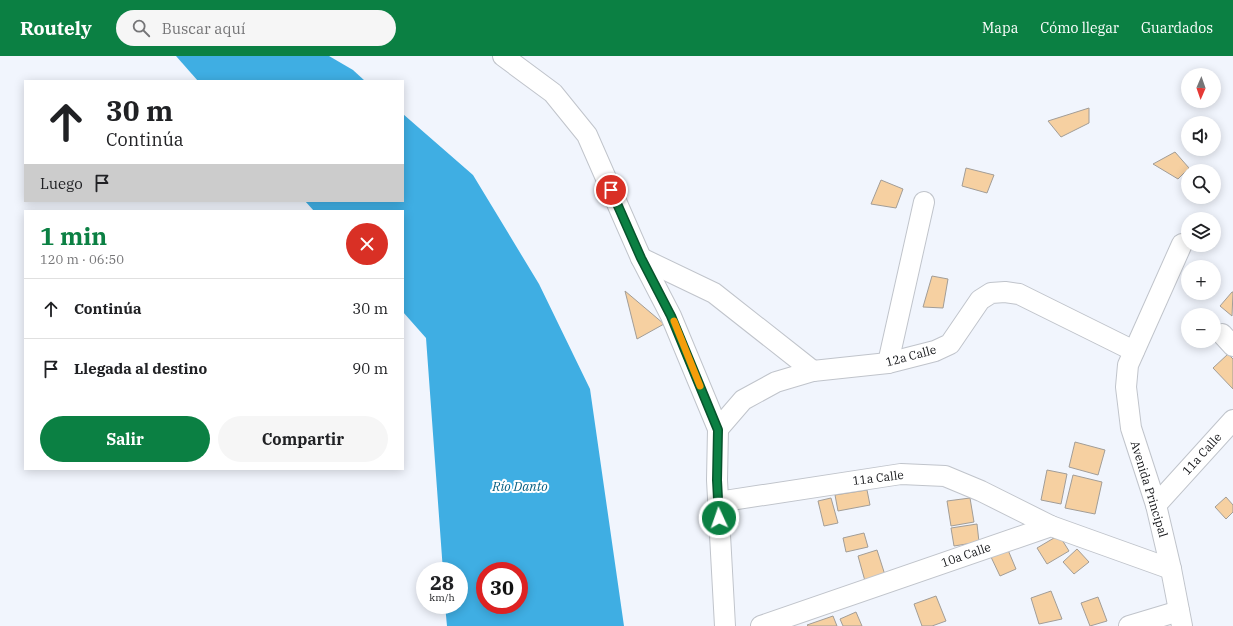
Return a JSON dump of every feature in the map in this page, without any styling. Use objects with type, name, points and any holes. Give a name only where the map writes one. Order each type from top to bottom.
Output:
[{"type":"street","points":[[503,56],[553,93],[587,135],[641,258],[671,316],[718,430],[717,480],[726,626]]},
{"type":"street","points":[[888,363],[924,202]]},
{"type":"street","name":"Avenida Principal","points":[[1180,618],[1172,569],[1156,505],[1131,428],[1126,387],[1128,365],[1181,246]]},
{"type":"street","points":[[641,258],[714,293],[813,371]]},
{"type":"street","name":"12a Calle","points":[[718,430],[743,400],[776,382],[813,371],[888,363],[935,351],[950,344],[980,300],[991,293],[1005,292],[1019,294],[1134,351]]},
{"type":"street","name":"11a Calle","points":[[1156,505],[1233,420]]},
{"type":"street","name":"11a Calle","points":[[718,502],[901,474],[945,476],[981,491],[1051,526]]},
{"type":"street","points":[[1051,526],[1172,569]]},
{"type":"street","name":"10a Calle","points":[[761,626],[1051,526]]},
{"type":"street","points":[[1129,626],[1180,618]]},
{"type":"water","points":[[176,56],[329,56],[353,70],[364,80],[197,80]]},
{"type":"water","name":"Río Danto","points":[[404,115],[473,175],[539,284],[590,389],[624,626],[447,626],[446,614],[468,614],[468,562],[442,562],[426,338],[404,313],[404,210],[313,210],[306,202],[404,202]]},
{"type":"building","points":[[1089,108],[1089,123],[1061,137],[1048,121]]},
{"type":"building","points":[[1175,152],[1186,164],[1181,164],[1181,176],[1178,179],[1153,164]]},
{"type":"building","points":[[966,168],[994,175],[987,193],[962,186]]},
{"type":"building","points":[[881,180],[903,189],[896,208],[871,204]]},
{"type":"building","points":[[932,276],[948,279],[943,308],[923,307]]},
{"type":"building","points":[[625,291],[664,324],[637,339]]},
{"type":"building","points":[[1233,292],[1232,316],[1220,306]]},
{"type":"building","points":[[1228,354],[1233,359],[1233,389],[1213,368]]},
{"type":"building","points":[[1075,442],[1105,450],[1098,475],[1069,467]]},
{"type":"building","points":[[1047,470],[1067,474],[1061,504],[1041,500]]},
{"type":"building","points":[[1073,475],[1102,482],[1095,514],[1065,508]]},
{"type":"building","points":[[867,490],[870,505],[838,511],[835,495]]},
{"type":"building","points":[[1226,497],[1233,505],[1233,512],[1226,519],[1215,507]]},
{"type":"building","points":[[831,498],[838,523],[824,526],[818,501]]},
{"type":"building","points":[[970,498],[974,522],[951,526],[947,501]]},
{"type":"building","points":[[977,524],[979,542],[954,546],[951,528]]},
{"type":"building","points":[[864,533],[868,547],[846,552],[843,538]]},
{"type":"building","points":[[1059,535],[1069,551],[1047,564],[1037,548]]},
{"type":"building","points":[[1077,549],[1089,562],[1074,574],[1063,562]]},
{"type":"building","points":[[877,550],[885,575],[865,581],[858,556]]},
{"type":"building","points":[[1008,550],[1016,569],[1000,576],[991,557]]},
{"type":"building","points":[[1051,591],[1062,619],[1039,624],[1031,598]]},
{"type":"building","points":[[936,596],[946,621],[932,626],[922,626],[914,604]]},
{"type":"building","points":[[1098,597],[1107,621],[1090,626],[1081,603]]},
{"type":"building","points":[[856,612],[862,626],[843,626],[840,619]]},
{"type":"building","points":[[833,616],[837,626],[807,625]]},
{"type":"slow traffic","points":[[674,321],[700,386]]},
{"type":"route","points":[[611,190],[641,258],[671,316],[718,430],[717,480],[719,518]]}]
